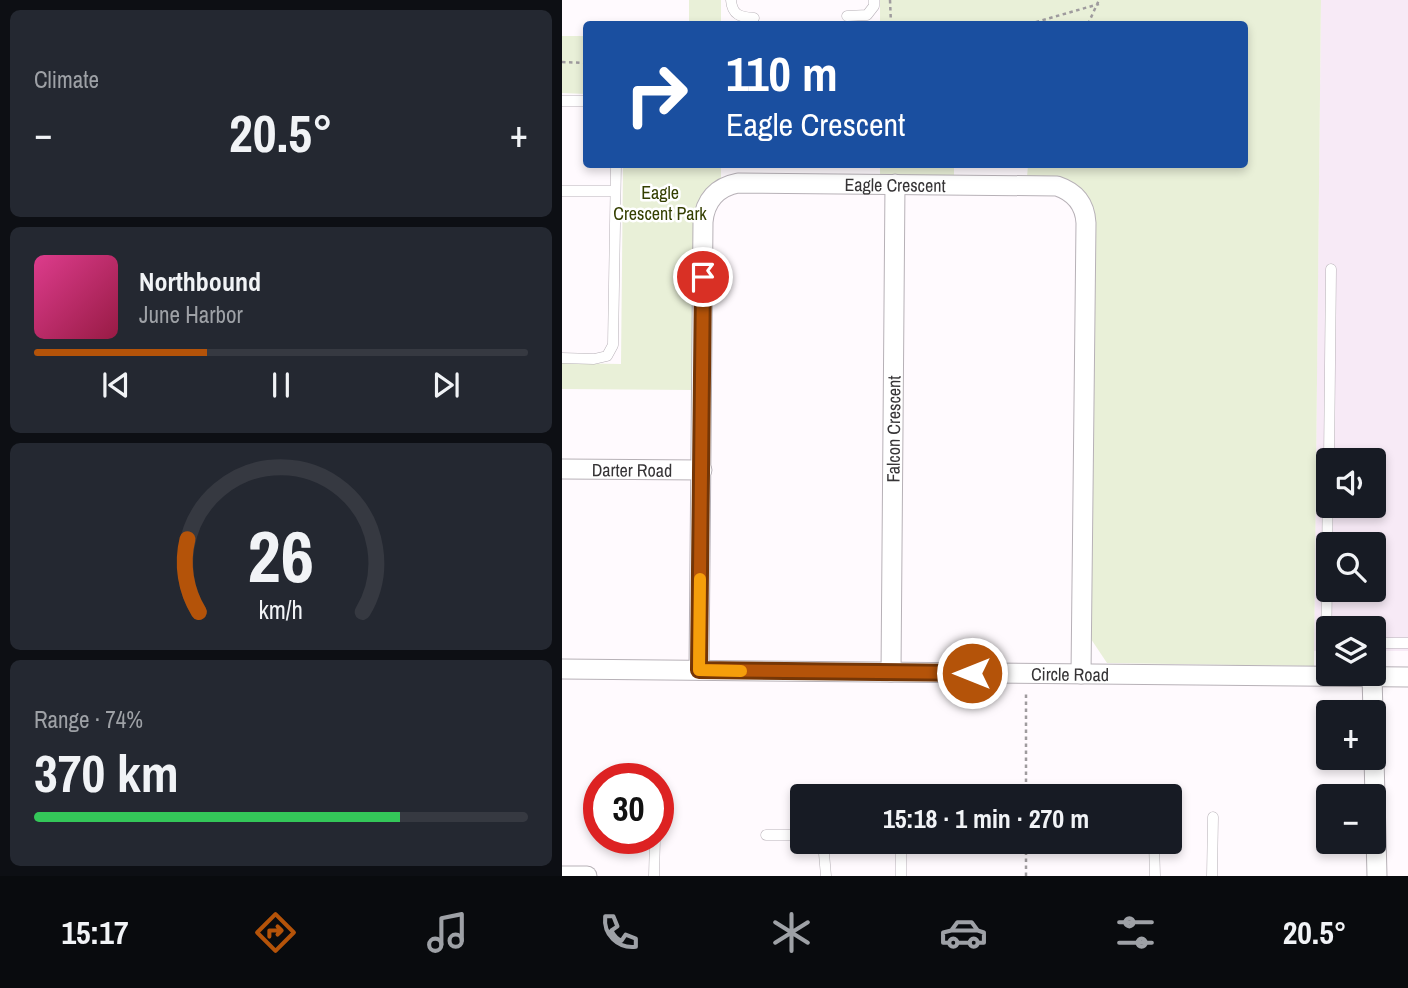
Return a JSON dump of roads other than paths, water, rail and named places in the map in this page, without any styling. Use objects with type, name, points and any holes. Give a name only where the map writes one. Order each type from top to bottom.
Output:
[{"type":"street","name":"Eagle Crescent","points":[[699,670],[703,222],[707,203],[720,189],[738,183],[895,184],[1057,186],[1074,194],[1084,208],[1081,674]]},
{"type":"street","name":"Falcon Crescent","points":[[890,672],[895,184]]},
{"type":"street","name":"Darter Road","points":[[562,469],[702,470]]},
{"type":"street","name":"Circle Road","points":[[562,669],[1316,677]]},
{"type":"street","name":"Circle Road","points":[[1386,677],[1408,677]]},
{"type":"street","points":[[1374,770],[1377,876]]},
{"type":"street","points":[[565,876],[587,876]]},
{"type":"lane","points":[[731,0],[736,14],[754,18]]},
{"type":"lane","points":[[847,16],[867,15],[874,6],[874,0]]},
{"type":"lane","points":[[562,101],[583,101]]},
{"type":"lane","points":[[562,358],[600,358],[607,356],[613,345],[616,168]]},
{"type":"lane","points":[[562,191],[615,191]]},
{"type":"lane","points":[[1328,448],[1331,269]]},
{"type":"lane","points":[[1327,518],[1327,616]]},
{"type":"lane","points":[[1386,643],[1408,643]]},
{"type":"lane","points":[[1212,876],[1213,817]]},
{"type":"lane","points":[[767,835],[790,835]]},
{"type":"lane","points":[[654,876],[655,854]]},
{"type":"lane","points":[[824,854],[826,876]]},
{"type":"lane","points":[[901,854],[902,876]]},
{"type":"lane","points":[[1155,854],[1155,876]]},
{"type":"park label","name":"Eagle Crescent Park","points":[[660,202]]}]
